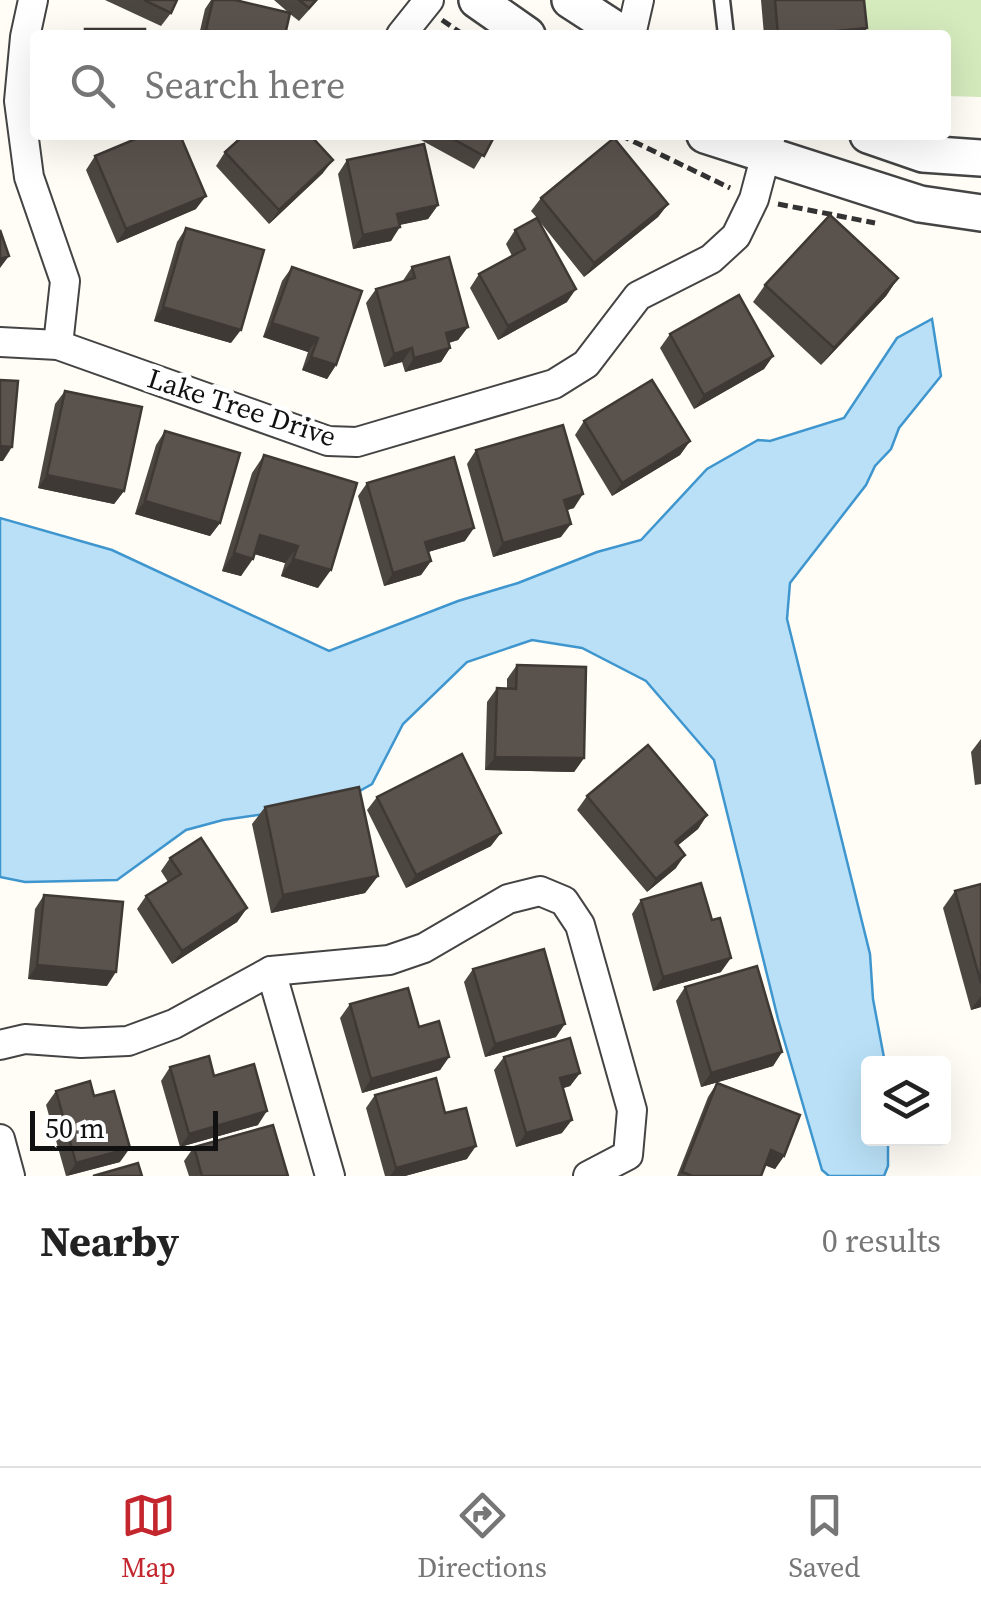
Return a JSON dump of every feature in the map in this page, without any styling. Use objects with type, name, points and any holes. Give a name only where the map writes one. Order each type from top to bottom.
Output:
[{"type":"street","points":[[33,0],[18,101],[29,177],[65,281],[58,345]]},
{"type":"street","points":[[405,30],[428,0]]},
{"type":"street","points":[[476,0],[520,30]]},
{"type":"street","points":[[570,0],[620,30]]},
{"type":"street","points":[[630,30],[639,0]]},
{"type":"street","points":[[734,140],[769,146],[920,204],[981,213]]},
{"type":"street","points":[[882,140],[923,154],[981,158]]},
{"type":"street","name":"Lake Tree Drive","points":[[0,342],[58,345],[328,440],[356,442],[554,384],[586,364],[638,296],[711,259],[736,236],[754,199],[769,146]]},
{"type":"street","points":[[0,1045],[25,1039],[128,1041],[174,1024],[271,971],[389,960],[424,948],[508,898],[540,891],[564,901],[580,925],[632,1110],[628,1154],[588,1176]]},
{"type":"street","points":[[271,971],[330,1176]]},
{"type":"street","points":[[0,1140],[10,1176]]},
{"type":"lane","points":[[722,0],[725,30]]},
{"type":"path","points":[[630,140],[754,199]]},
{"type":"green space","points":[[861,0],[981,0],[981,97],[951,96],[951,30],[864,30]]},
{"type":"water","points":[[932,319],[941,376],[899,428],[891,449],[875,466],[866,485],[790,583],[787,619],[870,954],[873,999],[884,1056],[861,1056],[861,1146],[888,1146],[884,1176],[829,1176],[822,1170],[778,1019],[714,760],[646,681],[582,648],[532,640],[467,662],[403,724],[372,784],[336,804],[223,820],[186,830],[117,880],[25,882],[0,877],[0,518],[112,550],[329,651],[458,601],[641,540],[707,469],[758,440],[770,441],[844,418],[897,338]]},
{"type":"building","points":[[144,0],[177,0],[171,13]]},
{"type":"building","points":[[213,0],[235,0],[290,13],[286,30],[206,30]]},
{"type":"building","points":[[299,0],[316,0],[309,8]]},
{"type":"building","points":[[775,0],[864,0],[867,28],[778,30]]},
{"type":"building","points":[[133,140],[182,140],[206,196],[126,229],[95,156]]},
{"type":"building","points":[[238,140],[315,140],[333,160],[279,210],[225,152]]},
{"type":"building","points":[[455,140],[492,140],[484,156]]},
{"type":"building","points":[[616,140],[668,204],[594,263],[541,198]]},
{"type":"building","points":[[424,144],[438,205],[397,214],[400,227],[363,235],[347,160]]},
{"type":"building","points":[[830,215],[898,278],[834,348],[765,285]]},
{"type":"building","points":[[537,218],[576,289],[508,326],[479,274],[525,249],[515,230]]},
{"type":"building","points":[[186,228],[264,250],[241,330],[163,307]]},
{"type":"building","points":[[0,230],[9,256],[0,259]]},
{"type":"building","points":[[449,257],[468,327],[446,333],[450,348],[414,358],[412,348],[394,354],[376,289],[415,278],[412,267]]},
{"type":"building","points":[[292,267],[362,291],[336,365],[311,357],[318,338],[272,323]]},
{"type":"building","points":[[739,295],[773,356],[704,395],[670,334]]},
{"type":"building","points":[[0,380],[18,381],[12,447],[0,446]]},
{"type":"building","points":[[652,380],[690,441],[622,483],[584,421]]},
{"type":"building","points":[[65,391],[142,407],[124,491],[47,475]]},
{"type":"building","points":[[563,425],[583,494],[564,500],[571,524],[503,543],[476,450]]},
{"type":"building","points":[[165,431],[240,453],[220,523],[145,501]]},
{"type":"building","points":[[264,455],[357,483],[331,570],[293,559],[298,546],[260,535],[253,559],[234,553]]},
{"type":"building","points":[[454,457],[474,528],[425,542],[431,561],[393,573],[367,483]]},
{"type":"building","points":[[517,665],[586,667],[584,758],[495,757],[497,688],[516,689]]},
{"type":"building","points":[[648,745],[707,815],[675,842],[685,855],[656,879],[587,796]]},
{"type":"building","points":[[462,754],[501,833],[416,875],[377,797]]},
{"type":"building","points":[[359,787],[378,876],[283,895],[265,807]]},
{"type":"building","points":[[201,838],[247,908],[182,951],[146,896],[181,874],[170,858]]},
{"type":"building","points":[[701,883],[712,920],[720,918],[731,958],[663,977],[641,900]]},
{"type":"building","points":[[981,884],[981,983],[955,891]]},
{"type":"building","points":[[44,895],[123,902],[116,972],[37,965]]},
{"type":"building","points":[[544,949],[565,1024],[495,1044],[473,969]]},
{"type":"building","points":[[757,966],[782,1052],[711,1073],[685,987]]},
{"type":"building","points":[[408,988],[419,1027],[439,1021],[449,1057],[371,1079],[350,1004]]},
{"type":"building","points":[[570,1038],[580,1073],[560,1078],[572,1120],[526,1133],[504,1057]]},
{"type":"building","points":[[209,1056],[214,1076],[254,1064],[267,1111],[189,1134],[170,1067]]},
{"type":"building","points":[[436,1078],[445,1113],[466,1108],[476,1146],[396,1168],[375,1095]]},
{"type":"building","points":[[90,1081],[94,1096],[114,1091],[130,1148],[76,1163],[56,1091]]},
{"type":"building","points":[[717,1083],[800,1115],[784,1156],[771,1150],[761,1176],[692,1176],[682,1172]]},
{"type":"building","points":[[273,1125],[288,1176],[202,1176],[194,1147]]},
{"type":"building","points":[[138,1163],[142,1176],[93,1176]]}]
